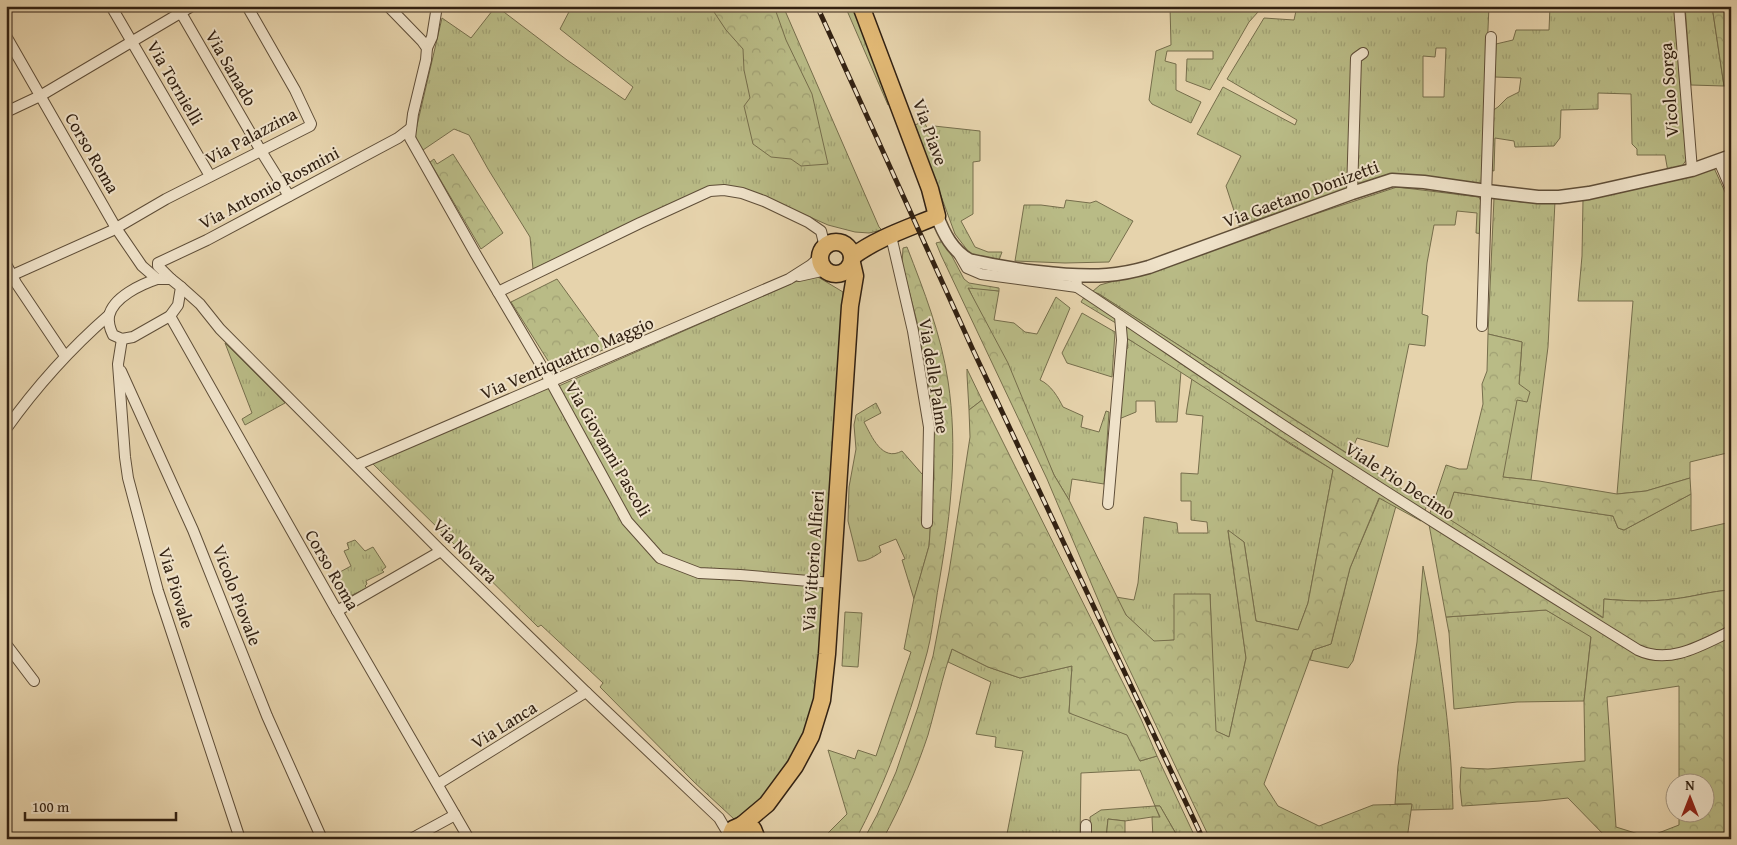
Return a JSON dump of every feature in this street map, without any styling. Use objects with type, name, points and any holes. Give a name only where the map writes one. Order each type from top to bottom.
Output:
[{"type":"main road","name":"Via Piave","points":[[862,6],[930,189],[937,216]]},
{"type":"main road","points":[[826,262],[845,272],[852,260],[863,250],[937,216]]},
{"type":"main road","points":[[826,262],[832,242],[842,243],[886,238]]},
{"type":"main road","points":[[842,243],[849,249],[852,260]]},
{"type":"main road","name":"Via Vittorio Alfieri","points":[[741,833],[767,804],[795,766],[811,736],[822,700],[828,654],[850,306],[855,276],[852,260]]},
{"type":"main road","points":[[826,262],[845,285],[850,306]]},
{"type":"street","name":"Via Tornielli","points":[[111,6],[210,176]]},
{"type":"street","points":[[6,112],[40,96],[133,42],[179,10],[192,6]]},
{"type":"street","name":"Via Palazzina","points":[[9,276],[116,228],[166,199],[310,126],[311,124],[295,90],[247,6]]},
{"type":"street","points":[[388,6],[427,48]]},
{"type":"street","points":[[411,133],[437,6]]},
{"type":"street","name":"Vicolo Sorga","points":[[1679,6],[1692,170]]},
{"type":"street","name":"Via Sanado","points":[[179,10],[261,152],[289,196]]},
{"type":"street","name":"Corso Roma","points":[[6,36],[116,228],[142,266],[157,279]]},
{"type":"street","points":[[1482,326],[1491,37]]},
{"type":"street","points":[[1352,193],[1356,58],[1363,53]]},
{"type":"street","name":"Via Antonio Rosmini","points":[[171,279],[158,266],[158,263],[207,240],[398,138],[411,133]]},
{"type":"street","name":"Via Giovanni Pascoli","points":[[411,133],[498,292],[551,382],[627,522],[660,558],[699,573],[832,583]]},
{"type":"street","points":[[1725,158],[1731,189]]},
{"type":"street","name":"Via Gaetano Donizetti","points":[[937,216],[943,230],[960,254],[969,260],[1077,281],[1149,267],[1392,180],[1424,182],[1487,192],[1559,197],[1589,193],[1692,170],[1725,158]]},
{"type":"street","points":[[498,292],[710,191],[724,190],[742,193],[808,222],[821,231],[826,262]]},
{"type":"street","name":"Via delle Palme","points":[[886,238],[913,331],[928,427],[927,523]]},
{"type":"street","name":"Via Ventiquattro Maggio","points":[[357,465],[789,279],[811,265],[826,262]]},
{"type":"street","points":[[6,264],[9,276],[65,356]]},
{"type":"street","points":[[6,429],[24,404],[65,356],[109,315],[114,306],[126,294],[142,284],[157,279],[171,279]]},
{"type":"street","name":"Via Novara","points":[[171,279],[196,299],[220,329],[586,692],[719,818],[741,833]]},
{"type":"street","name":"Viale Pio Decimo","points":[[1077,281],[1120,316],[1362,476],[1645,654],[1679,654],[1693,650],[1731,631]]},
{"type":"street","points":[[178,305],[181,287]]},
{"type":"street","points":[[109,315],[109,326],[113,335],[122,339],[133,337],[170,316],[182,300],[186,299],[220,329]]},
{"type":"street","name":"Corso Roma","points":[[170,316],[469,839]]},
{"type":"street","points":[[1108,504],[1122,340],[1120,316]]},
{"type":"street","name":"Via Piovale","points":[[122,339],[118,364],[128,478],[158,591],[240,839]]},
{"type":"street","name":"Vicolo Piovale","points":[[118,364],[194,530],[267,716],[322,839]]},
{"type":"street","points":[[337,611],[442,551]]},
{"type":"street","points":[[6,644],[34,681]]},
{"type":"street","name":"Via Lanca","points":[[438,784],[586,692]]},
{"type":"street","points":[[411,839],[455,815]]},
{"type":"street","points":[[1086,825],[1086,839]]},
{"type":"green space","points":[[496,6],[567,60],[625,100],[633,87],[560,29],[572,6],[783,6],[879,227],[882,230],[869,233],[855,232],[828,225],[765,197],[725,190],[533,269],[530,237],[469,135],[454,129],[423,150],[417,142],[415,134],[442,18],[471,38]]},
{"type":"green space","points":[[710,6],[774,6],[786,40],[812,94],[828,164],[801,166],[791,159],[771,157],[753,144],[744,106],[750,98],[744,70],[743,49],[726,30]]},
{"type":"green space","points":[[845,6],[852,6],[890,103],[888,105]]},
{"type":"green space","points":[[1170,6],[1254,6],[1258,12],[1249,22],[1210,90],[1186,81],[1187,59],[1213,59],[1213,51],[1167,51],[1165,61],[1176,64],[1176,90],[1201,102],[1191,123],[1152,104],[1149,100],[1156,51],[1171,45]]},
{"type":"green space","points":[[1318,6],[1489,6],[1481,186],[1397,174],[1380,177],[1239,226],[1226,186],[1241,156],[1197,134],[1223,87],[1295,125],[1297,120],[1227,79],[1264,18],[1294,20],[1296,11],[1317,12]],"holes":[[[1436,48],[1446,48],[1444,97],[1423,97],[1423,56],[1435,57]]]},
{"type":"green space","points":[[1550,6],[1675,6],[1687,159],[1680,169],[1668,172],[1665,155],[1637,155],[1637,149],[1632,144],[1631,94],[1598,93],[1598,109],[1561,110],[1560,138],[1554,146],[1515,147],[1514,141],[1495,138],[1494,171],[1490,170],[1492,111],[1507,98],[1519,92],[1521,78],[1495,77],[1496,44],[1513,40],[1516,30],[1549,30]]},
{"type":"green space","points":[[1685,6],[1712,6],[1724,86],[1691,85]]},
{"type":"green space","points":[[1712,6],[1731,6],[1731,86],[1724,86]]},
{"type":"green space","points":[[924,121],[927,128],[934,126],[980,131],[980,161],[973,162],[973,214],[961,221],[975,247],[988,252],[1002,252],[999,260],[971,255],[955,234],[915,125]]},
{"type":"green space","points":[[453,154],[503,233],[481,249],[430,162],[434,159],[437,164]]},
{"type":"green space","points":[[1714,168],[1731,205],[1731,452],[1690,462],[1690,478],[1646,491],[1617,494],[1633,301],[1578,301],[1582,256],[1583,199]]},
{"type":"green space","points":[[1397,187],[1479,197],[1483,206],[1483,234],[1476,233],[1477,213],[1457,211],[1455,225],[1434,225],[1427,263],[1422,314],[1428,316],[1425,346],[1409,344],[1388,447],[1357,438],[1350,455],[1099,294],[1092,292],[1100,285],[1163,267]]},
{"type":"green space","points":[[1494,198],[1521,202],[1555,201],[1548,347],[1531,480],[1502,477],[1519,384],[1522,342],[1488,334]]},
{"type":"green space","points":[[1066,200],[1090,203],[1096,201],[1133,221],[1109,262],[1015,261],[1024,205],[1064,208]]},
{"type":"green space","points":[[944,241],[964,279],[969,283],[999,288],[999,291],[968,288],[1008,363],[1054,475],[1069,500],[1126,615],[1154,641],[1174,640],[1174,594],[1210,594],[1216,731],[1229,737],[1246,658],[1228,530],[1244,542],[1256,621],[1298,630],[1308,603],[1333,470],[1125,337],[1124,328],[1081,302],[1086,295],[1093,292],[1099,294],[1427,505],[1421,521],[1379,498],[1350,568],[1331,644],[1313,650],[1264,784],[1278,806],[1319,826],[1373,805],[1412,804],[1407,839],[1210,839],[1113,635],[1047,479],[941,255],[936,243]]},
{"type":"green space","points":[[907,247],[926,296],[948,381],[953,430],[953,455],[947,529],[929,646],[898,746],[883,783],[856,839],[830,839],[825,836],[847,814],[828,750],[855,759],[858,750],[876,756],[911,652],[904,649],[914,598],[929,546],[934,476],[933,429],[929,388],[917,322],[902,263],[903,248]]},
{"type":"green space","points":[[813,274],[843,292],[822,654],[813,714],[785,770],[743,818],[734,819],[694,782],[600,687],[603,683],[541,625],[538,627],[369,460],[548,383],[552,389]]},
{"type":"green space","points":[[557,279],[607,348],[558,370],[552,367],[511,302]]},
{"type":"green space","points":[[968,287],[999,291],[994,320],[1014,323],[1025,332],[1037,334],[1056,297],[1070,308],[1040,380],[1051,388],[1063,407],[1083,416],[1081,427],[1099,432],[1106,411],[1109,412],[1104,484],[1072,479],[1069,500],[1054,475]]},
{"type":"green space","points":[[1082,313],[1115,332],[1112,377],[1067,363],[1062,353]]},
{"type":"green space","points":[[1488,334],[1522,342],[1519,384],[1530,392],[1527,402],[1517,400],[1503,477],[1617,494],[1646,491],[1690,478],[1691,494],[1624,530],[1618,528],[1613,516],[1454,492],[1446,517],[1603,618],[1604,599],[1664,600],[1731,590],[1731,839],[1608,839],[1568,798],[1462,806],[1460,787],[1461,767],[1488,769],[1585,761],[1584,701],[1591,637],[1546,610],[1446,617],[1428,519],[1446,465],[1467,469],[1483,404],[1482,384],[1487,371]],"holes":[[[1679,686],[1679,772],[1714,772],[1714,822],[1679,822],[1679,825],[1648,837],[1616,827],[1607,697]]]},
{"type":"green space","points":[[1125,337],[1181,371],[1177,422],[1156,422],[1155,401],[1136,401],[1136,412],[1119,419],[1123,350],[1128,348]]},
{"type":"green space","points":[[225,343],[285,403],[245,425],[242,419],[252,413]]},
{"type":"green space","points":[[967,369],[982,400],[969,410],[967,375]]},
{"type":"green space","points":[[1192,378],[1290,444],[1333,470],[1308,603],[1298,630],[1256,621],[1244,542],[1228,531],[1246,658],[1229,737],[1215,731],[1210,594],[1174,640],[1154,642],[1126,615],[1116,597],[1134,600],[1138,583],[1144,517],[1177,523],[1178,533],[1208,533],[1207,522],[1191,520],[1191,501],[1181,501],[1181,473],[1198,474],[1203,416],[1186,414]]},
{"type":"green space","points":[[982,400],[1141,719],[1157,756],[1140,761],[1127,735],[1069,713],[1072,666],[1020,678],[988,667],[952,649],[928,735],[902,801],[883,839],[864,839],[896,772],[933,656],[949,572],[970,437],[969,410]]},
{"type":"green space","points":[[876,403],[881,413],[864,422],[874,441],[883,451],[895,454],[902,451],[922,474],[934,476],[929,546],[914,599],[902,560],[905,559],[896,539],[879,546],[881,552],[873,557],[864,561],[858,561],[848,521],[849,487],[856,449],[854,425],[856,415]]},
{"type":"green space","points":[[1454,492],[1613,516],[1618,528],[1624,530],[1691,494],[1691,531],[1731,522],[1731,590],[1664,600],[1604,599],[1604,618],[1445,517]]},
{"type":"green space","points":[[1380,497],[1396,506],[1353,661],[1348,668],[1310,660],[1313,650],[1331,644],[1350,568]]},
{"type":"green space","points":[[355,540],[365,551],[373,547],[386,567],[382,570],[384,572],[366,581],[367,584],[365,586],[367,588],[348,597],[343,589],[337,592],[329,578],[351,566],[344,551],[349,549],[347,543]]},
{"type":"green space","points":[[1423,566],[1443,687],[1450,748],[1453,809],[1411,810],[1411,804],[1395,804],[1398,766],[1417,642]]},
{"type":"green space","points":[[1546,610],[1591,636],[1584,701],[1517,702],[1454,709],[1449,633],[1446,617]]},
{"type":"green space","points":[[845,612],[862,613],[858,667],[842,666]]},
{"type":"green space","points":[[952,649],[988,667],[1020,678],[1072,666],[1069,712],[1128,735],[1140,761],[1157,756],[1196,839],[1179,839],[1160,806],[1155,806],[1140,770],[1081,773],[1080,839],[1006,839],[1023,751],[995,747],[996,737],[976,734],[991,682],[948,662]]},
{"type":"green space","points":[[1155,806],[1160,818],[1152,817],[1125,821],[1108,819],[1106,839],[1091,839],[1090,817],[1101,810]]},
{"type":"green space","points":[[1155,806],[1160,806],[1179,839],[1153,839],[1152,817],[1160,817]]},
{"type":"green space","points":[[1108,819],[1125,821],[1125,839],[1106,839]]},
{"type":"railway","points":[[817,6],[973,350],[1203,839]]}]
